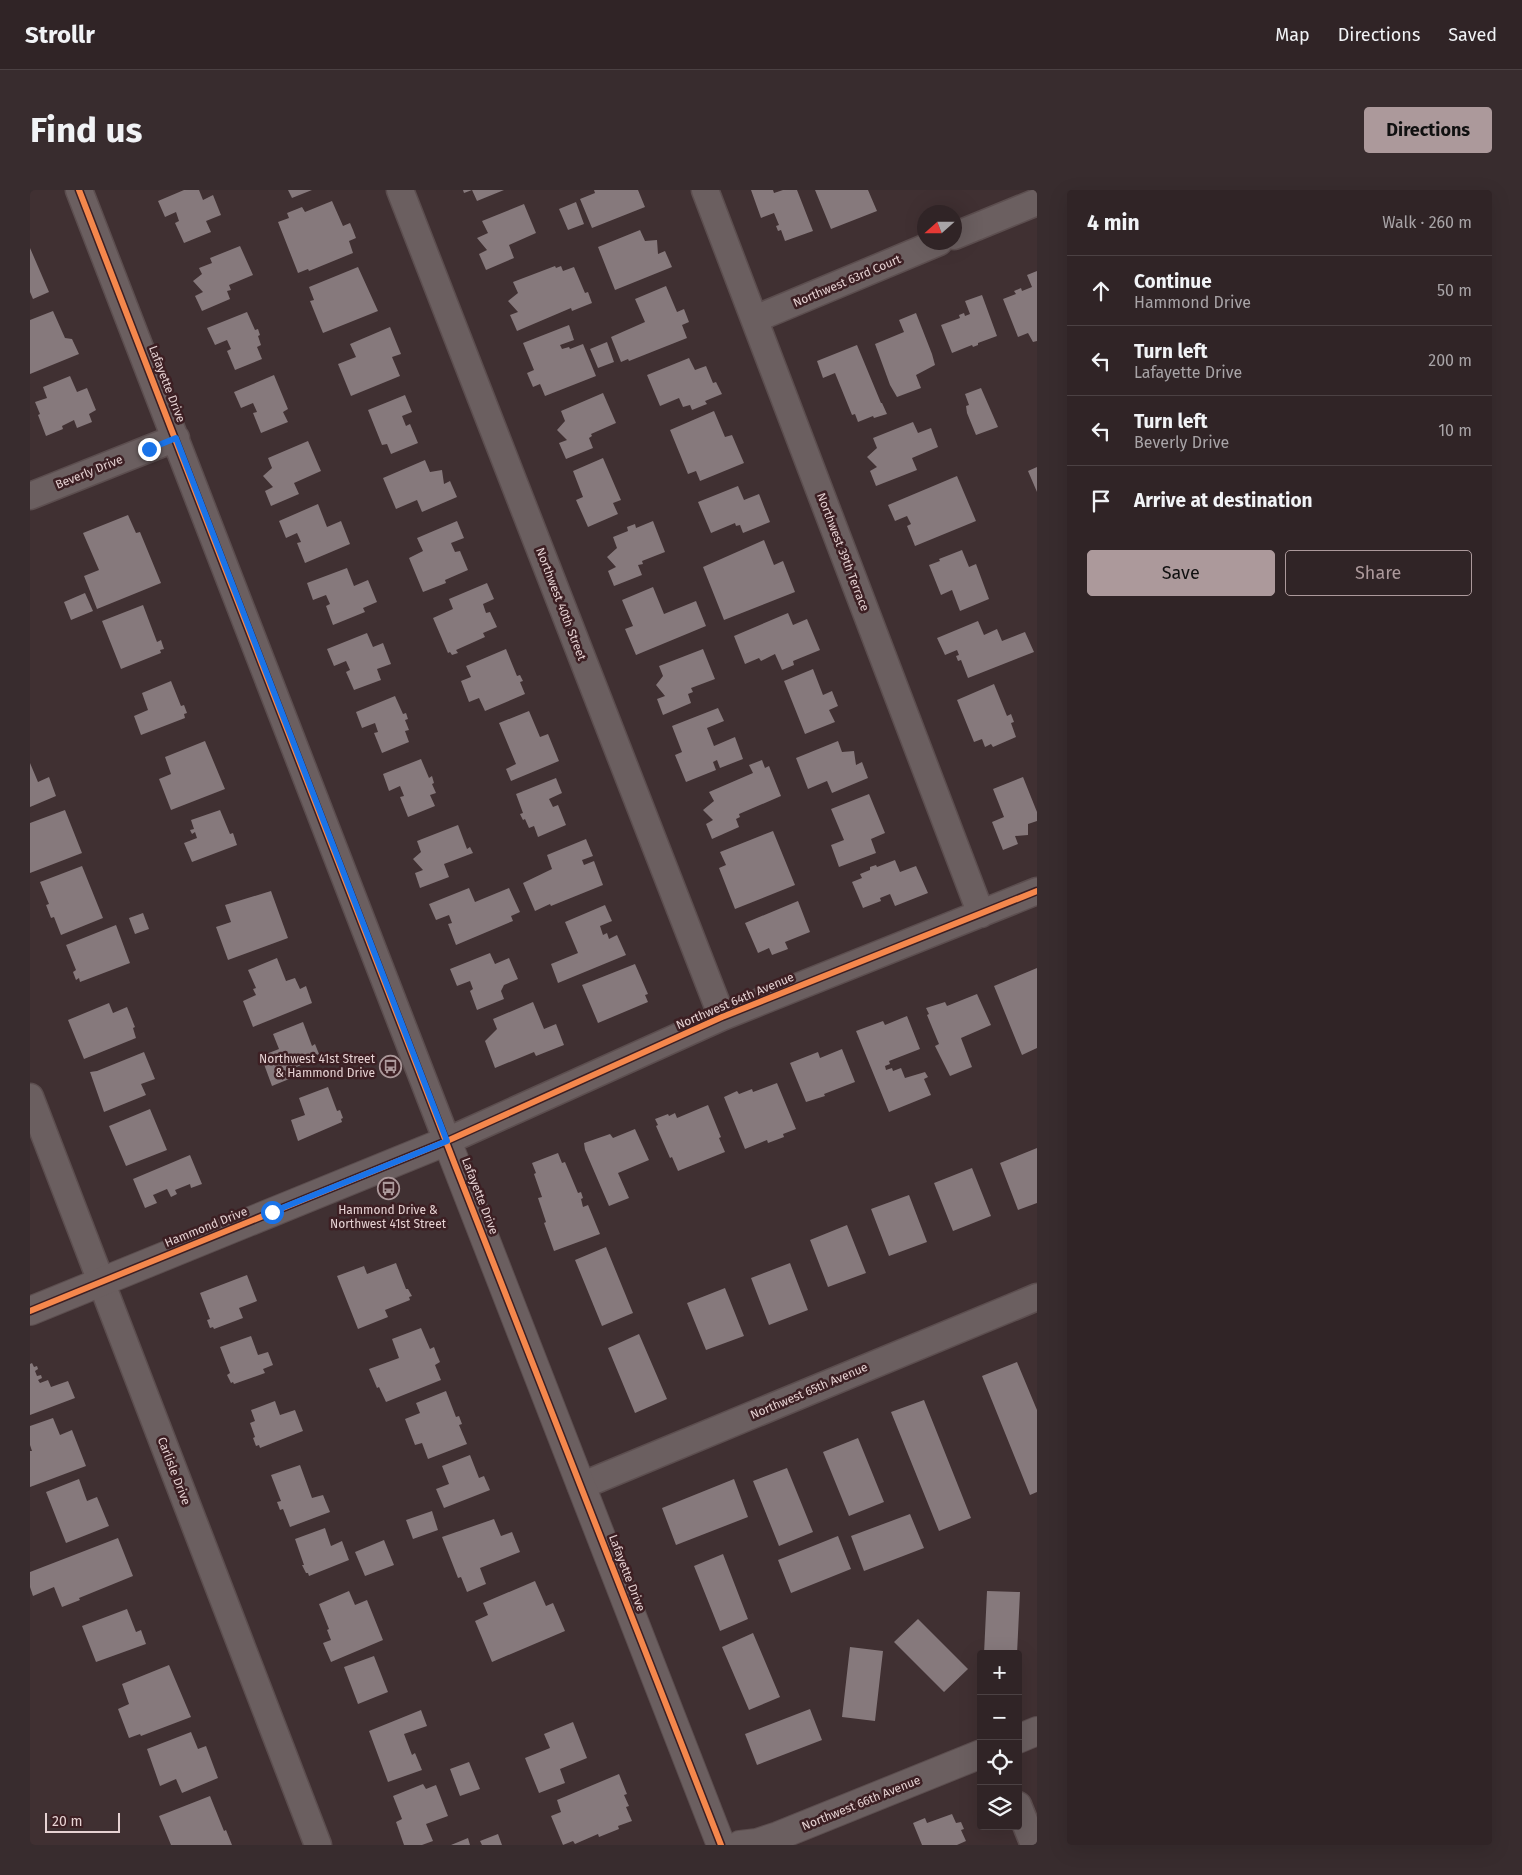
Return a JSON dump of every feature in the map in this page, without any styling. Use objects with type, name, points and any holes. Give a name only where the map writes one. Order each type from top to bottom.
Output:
[{"type":"street","name":"Lafayette Drive","points":[[79,190],[721,1845]]},
{"type":"street","name":"Northwest 40th Street","points":[[400,190],[722,1017]]},
{"type":"street","name":"Northwest 39th Terrace","points":[[705,190],[981,914]]},
{"type":"street","points":[[962,233],[1037,202]]},
{"type":"street","name":"Northwest 63rd Court","points":[[755,319],[920,250]]},
{"type":"street","name":"Beverly Drive","points":[[30,496],[176,438]]},
{"type":"street","name":"Northwest 64th Avenue","points":[[447,1141],[722,1017],[1037,891]]},
{"type":"street","name":"Carlisle Drive","points":[[30,1097],[318,1845]]},
{"type":"street","name":"Hammond Drive","points":[[30,1311],[447,1141]]},
{"type":"street","name":"Northwest 65th Avenue","points":[[581,1486],[1037,1297]]},
{"type":"street","points":[[1022,1737],[1037,1731]]},
{"type":"street","name":"Northwest 66th Avenue","points":[[740,1845],[757,1843],[778,1836],[977,1756]]},
{"type":"street","points":[[1022,1815],[1034,1845]]},
{"type":"building","points":[[184,190],[199,190],[203,200],[213,195],[221,215],[206,221],[211,232],[184,243],[175,223],[179,221],[176,212],[165,217],[158,201]]},
{"type":"building","points":[[288,190],[312,190],[292,198]]},
{"type":"building","points":[[472,190],[504,190],[477,201]]},
{"type":"building","points":[[594,190],[638,190],[645,207],[592,228],[580,199],[595,193]]},
{"type":"building","points":[[751,190],[773,190],[774,193],[783,190],[797,190],[813,231],[785,241],[781,230],[778,231],[776,226],[779,225],[774,213],[761,218]]},
{"type":"building","points":[[815,190],[868,190],[877,211],[831,229]]},
{"type":"building","points":[[332,201],[343,226],[350,223],[353,230],[356,238],[349,241],[353,253],[309,271],[308,269],[298,273],[278,222],[289,218],[287,213],[302,207],[305,212]]},
{"type":"building","points":[[576,202],[584,224],[568,230],[559,209]]},
{"type":"building","points":[[524,204],[536,233],[509,245],[514,258],[486,270],[479,254],[487,250],[477,238],[488,233],[482,221]]},
{"type":"building","points":[[640,230],[645,241],[657,240],[658,254],[665,251],[672,267],[615,290],[598,247]]},
{"type":"building","points":[[240,246],[253,275],[229,285],[231,290],[227,291],[230,299],[202,311],[195,296],[203,292],[193,281],[202,274],[199,268],[212,263],[210,258]]},
{"type":"building","points":[[30,248],[49,292],[33,299],[30,292]]},
{"type":"building","points":[[555,266],[556,268],[561,266],[563,271],[574,267],[585,293],[588,292],[592,303],[572,311],[571,308],[517,331],[510,315],[518,312],[508,301],[518,293],[513,282]]},
{"type":"building","points":[[358,267],[378,311],[323,333],[310,301],[314,300],[309,287]]},
{"type":"building","points":[[1037,271],[1037,341],[1033,342],[1028,333],[1018,337],[1003,299],[1016,294],[1014,291],[1021,288],[1022,291],[1032,287],[1027,275]]},
{"type":"building","points":[[666,286],[677,312],[684,309],[689,322],[682,325],[687,338],[629,361],[628,359],[621,362],[611,337],[645,322],[635,299]]},
{"type":"building","points":[[982,295],[997,336],[978,343],[978,345],[973,347],[972,345],[952,353],[941,325],[960,318],[959,315],[964,313],[965,316],[970,314],[965,301]]},
{"type":"building","points":[[53,311],[65,338],[72,339],[79,354],[30,374],[30,320]]},
{"type":"building","points":[[247,312],[255,330],[258,329],[260,335],[258,336],[261,345],[257,347],[262,359],[235,370],[227,351],[231,349],[227,340],[215,345],[207,328]]},
{"type":"building","points":[[916,313],[935,365],[916,375],[921,388],[897,397],[890,385],[875,344],[904,332],[899,320]]},
{"type":"building","points":[[569,325],[574,340],[560,345],[562,349],[569,347],[570,349],[583,344],[596,376],[545,396],[540,384],[533,387],[527,373],[534,370],[523,343]]},
{"type":"building","points":[[390,327],[401,354],[392,357],[400,376],[351,396],[338,364],[356,357],[350,344]]},
{"type":"building","points":[[607,342],[614,362],[598,368],[590,349]]},
{"type":"building","points":[[857,345],[887,414],[874,418],[873,416],[858,422],[855,414],[852,415],[835,373],[823,378],[817,361]]},
{"type":"building","points":[[689,358],[695,370],[706,366],[713,383],[716,382],[722,394],[705,401],[707,404],[692,410],[690,405],[683,407],[679,398],[660,406],[647,375]]},
{"type":"building","points":[[274,375],[288,409],[283,412],[288,422],[261,433],[253,413],[257,412],[253,403],[241,408],[234,392]]},
{"type":"building","points":[[70,376],[77,392],[87,388],[96,410],[89,414],[92,422],[77,428],[74,420],[62,426],[63,429],[46,436],[35,402],[47,398],[43,387]]},
{"type":"building","points":[[981,388],[998,427],[976,435],[967,413],[966,406],[969,405],[965,394]]},
{"type":"building","points":[[603,393],[616,423],[591,434],[592,436],[589,438],[593,448],[566,459],[559,443],[567,440],[557,430],[565,421],[561,411]]},
{"type":"building","points":[[405,395],[412,412],[402,416],[406,426],[410,424],[418,443],[391,454],[387,444],[382,445],[368,410]]},
{"type":"building","points":[[714,411],[725,437],[732,435],[744,463],[700,481],[696,471],[688,474],[670,430]]},
{"type":"building","points":[[913,422],[918,433],[931,428],[938,447],[912,458],[917,470],[876,486],[870,471],[877,467],[867,457],[877,448],[873,438]]},
{"type":"building","points":[[308,441],[321,471],[294,483],[299,494],[271,506],[265,491],[273,487],[263,476],[272,468],[268,458]]},
{"type":"building","points":[[603,458],[621,500],[613,503],[618,514],[588,527],[576,500],[583,497],[573,471]]},
{"type":"building","points":[[425,460],[430,472],[442,470],[444,484],[450,481],[457,497],[422,512],[417,500],[396,509],[383,478]]},
{"type":"building","points":[[1037,467],[1037,492],[1028,471]]},
{"type":"building","points":[[957,476],[976,521],[915,546],[907,526],[911,524],[907,516],[895,521],[888,505]]},
{"type":"building","points":[[738,486],[744,500],[759,494],[770,522],[743,533],[740,525],[736,526],[735,523],[711,533],[698,502]]},
{"type":"building","points":[[318,504],[327,527],[341,521],[350,544],[305,563],[297,543],[301,542],[297,533],[286,538],[279,521]]},
{"type":"building","points":[[128,515],[136,533],[140,532],[161,583],[97,609],[84,576],[99,570],[83,533]]},
{"type":"building","points":[[457,521],[464,538],[451,543],[455,552],[460,551],[468,570],[445,580],[446,583],[423,592],[409,558],[423,551],[417,538]]},
{"type":"building","points":[[653,521],[665,552],[642,561],[643,564],[638,565],[642,575],[614,586],[608,571],[616,567],[607,557],[617,548],[613,537],[628,531],[627,527],[635,524],[636,528]]},
{"type":"building","points":[[764,540],[774,565],[783,561],[795,592],[724,620],[703,567]]},
{"type":"building","points":[[962,550],[969,567],[976,564],[989,599],[960,611],[952,590],[941,595],[929,565]]},
{"type":"building","points":[[347,568],[354,586],[368,580],[377,602],[363,608],[365,612],[333,625],[326,606],[330,604],[326,595],[313,600],[307,583]]},
{"type":"building","points":[[487,583],[494,599],[483,604],[486,613],[490,612],[497,627],[483,633],[485,637],[456,650],[458,653],[452,655],[450,652],[448,653],[433,618],[453,609],[449,599]]},
{"type":"building","points":[[653,587],[664,614],[696,601],[706,626],[636,655],[625,629],[633,626],[622,600]]},
{"type":"building","points":[[85,593],[93,611],[71,620],[64,602]]},
{"type":"building","points":[[143,605],[157,642],[161,640],[164,649],[160,650],[161,653],[121,669],[102,621]]},
{"type":"building","points":[[788,613],[793,625],[807,619],[820,650],[793,661],[794,665],[782,670],[775,654],[761,661],[759,658],[745,664],[734,636]]},
{"type":"building","points":[[978,621],[984,635],[997,629],[1002,641],[1025,632],[1034,652],[968,678],[961,660],[958,661],[956,656],[959,655],[957,650],[945,655],[937,638]]},
{"type":"building","points":[[367,633],[373,647],[383,643],[391,664],[377,669],[381,680],[354,690],[346,672],[350,670],[346,661],[334,666],[327,649]]},
{"type":"building","points":[[506,649],[517,676],[520,675],[523,681],[520,682],[525,694],[485,711],[479,698],[469,702],[461,681],[471,677],[466,666]]},
{"type":"building","points":[[703,649],[715,679],[691,688],[693,692],[688,694],[691,703],[663,715],[657,699],[665,696],[656,685],[663,676],[659,666]]},
{"type":"building","points":[[813,669],[823,695],[832,691],[838,706],[829,710],[835,722],[805,734],[784,681]]},
{"type":"building","points":[[171,681],[181,706],[184,705],[187,713],[184,714],[185,718],[141,735],[134,716],[148,710],[142,693]]},
{"type":"building","points":[[994,684],[1007,716],[1011,714],[1014,722],[1011,723],[1016,737],[993,747],[991,744],[985,747],[982,739],[974,742],[957,700]]},
{"type":"building","points":[[395,696],[403,714],[406,713],[408,719],[405,720],[409,730],[405,731],[409,742],[382,753],[374,733],[378,732],[375,723],[362,728],[356,712]]},
{"type":"building","points":[[718,708],[724,721],[707,728],[714,746],[735,737],[743,759],[720,768],[717,760],[713,762],[716,770],[686,782],[675,755],[682,752],[672,726]]},
{"type":"building","points":[[529,711],[540,737],[548,734],[559,761],[511,781],[506,769],[516,764],[499,723]]},
{"type":"building","points":[[205,741],[225,789],[171,810],[159,779],[171,774],[165,757]]},
{"type":"building","points":[[838,741],[842,752],[854,751],[856,765],[862,762],[868,778],[832,793],[827,781],[808,789],[796,758]]},
{"type":"building","points":[[421,759],[429,778],[432,776],[434,783],[432,784],[436,793],[430,795],[435,806],[408,817],[400,797],[404,796],[400,786],[389,791],[383,774]]},
{"type":"building","points":[[762,760],[765,768],[769,766],[781,796],[739,814],[740,817],[736,819],[739,827],[712,839],[706,824],[713,820],[703,810],[714,801],[709,792],[753,773],[749,765]]},
{"type":"building","points":[[30,763],[38,782],[49,777],[56,796],[30,807]]},
{"type":"building","points":[[1023,777],[1037,812],[1037,821],[1028,824],[1028,835],[1015,836],[1018,844],[1003,850],[992,822],[1004,817],[993,789]]},
{"type":"building","points":[[556,778],[562,793],[549,799],[553,807],[558,805],[566,825],[538,837],[534,826],[529,828],[525,819],[523,820],[520,814],[523,813],[516,794]]},
{"type":"building","points":[[869,794],[885,833],[871,839],[876,853],[839,867],[831,845],[844,840],[831,809]]},
{"type":"building","points":[[65,810],[82,853],[30,873],[30,823]]},
{"type":"building","points":[[220,810],[230,834],[233,833],[237,845],[192,862],[184,843],[197,838],[195,832],[192,834],[190,830],[194,829],[191,820]]},
{"type":"building","points":[[458,825],[467,849],[470,847],[473,853],[444,864],[449,877],[420,888],[415,873],[423,870],[413,859],[421,852],[417,841]]},
{"type":"building","points":[[773,831],[795,885],[735,909],[719,868],[726,865],[720,852]]},
{"type":"building","points":[[586,839],[593,856],[582,860],[584,865],[594,861],[603,885],[535,911],[523,883],[552,869],[547,855]]},
{"type":"building","points":[[895,860],[900,872],[916,866],[928,893],[895,906],[890,894],[880,898],[881,901],[863,908],[852,882],[862,878],[860,874],[870,870],[870,867],[876,865],[877,867]]},
{"type":"building","points":[[82,866],[103,918],[61,935],[54,917],[51,918],[46,905],[49,904],[40,882]]},
{"type":"building","points":[[469,888],[475,902],[509,888],[520,912],[511,916],[513,921],[456,945],[448,924],[452,923],[449,915],[436,920],[429,904]]},
{"type":"building","points":[[271,891],[288,938],[228,960],[216,927],[231,922],[225,905]]},
{"type":"building","points":[[798,901],[810,932],[785,942],[788,949],[772,955],[769,948],[758,953],[745,923]]},
{"type":"building","points":[[605,905],[612,921],[600,926],[603,935],[607,933],[609,939],[617,935],[626,955],[558,983],[551,964],[578,953],[565,922]]},
{"type":"building","points":[[143,913],[149,929],[135,934],[129,918]]},
{"type":"building","points":[[116,925],[130,963],[80,982],[79,978],[76,980],[73,972],[76,970],[66,945]]},
{"type":"building","points":[[490,953],[495,964],[509,958],[518,979],[504,985],[501,991],[504,999],[477,1010],[470,991],[473,989],[470,981],[457,986],[450,969]]},
{"type":"building","points":[[277,958],[286,981],[295,978],[300,989],[306,986],[312,1003],[253,1027],[243,1001],[256,995],[253,989],[256,988],[248,970]]},
{"type":"building","points":[[635,964],[648,994],[645,995],[648,1002],[598,1023],[582,985]]},
{"type":"building","points":[[1037,968],[1037,1048],[1022,1055],[994,986]]},
{"type":"building","points":[[977,994],[991,1025],[961,1038],[972,1067],[950,1076],[935,1046],[939,1044],[926,1008],[945,1002],[947,1006]]},
{"type":"building","points":[[533,1002],[544,1029],[556,1024],[564,1045],[536,1056],[534,1052],[495,1068],[485,1041],[497,1029],[493,1019]]},
{"type":"building","points":[[109,1003],[113,1013],[127,1007],[135,1027],[133,1028],[136,1038],[84,1059],[68,1020]]},
{"type":"building","points":[[907,1016],[920,1049],[889,1061],[890,1064],[885,1066],[886,1070],[892,1068],[893,1071],[901,1068],[905,1078],[925,1072],[928,1077],[924,1079],[931,1095],[889,1112],[856,1031],[883,1021],[885,1025]]},
{"type":"building","points":[[303,1022],[312,1046],[315,1044],[319,1054],[315,1056],[317,1059],[291,1069],[294,1077],[272,1086],[261,1056],[279,1049],[273,1034]]},
{"type":"building","points":[[842,1049],[855,1082],[824,1094],[825,1096],[806,1102],[790,1063],[818,1052],[820,1058]]},
{"type":"building","points":[[144,1052],[155,1079],[141,1084],[146,1095],[104,1112],[90,1072]]},
{"type":"building","points":[[777,1083],[796,1129],[783,1134],[784,1137],[768,1143],[767,1140],[745,1149],[724,1097],[737,1091],[739,1094],[752,1089],[753,1092]]},
{"type":"building","points":[[328,1087],[337,1111],[340,1110],[343,1118],[341,1119],[342,1122],[298,1141],[291,1120],[305,1115],[299,1098]]},
{"type":"building","points":[[708,1105],[725,1152],[678,1171],[672,1157],[670,1158],[656,1126],[658,1125],[655,1119],[675,1113],[677,1118]]},
{"type":"building","points":[[150,1109],[167,1150],[126,1166],[109,1126]]},
{"type":"building","points":[[635,1129],[649,1160],[618,1173],[629,1198],[609,1206],[585,1150],[584,1143],[610,1134],[613,1138]]},
{"type":"building","points":[[1037,1148],[1037,1203],[1018,1210],[1000,1163]]},
{"type":"building","points":[[558,1153],[562,1163],[565,1162],[578,1193],[581,1192],[583,1207],[588,1205],[600,1234],[554,1251],[544,1223],[546,1222],[538,1198],[542,1197],[532,1163]]},
{"type":"building","points":[[190,1155],[202,1184],[191,1188],[190,1184],[175,1190],[177,1194],[171,1197],[167,1189],[153,1195],[157,1203],[145,1208],[133,1179]]},
{"type":"building","points":[[972,1168],[991,1216],[953,1231],[934,1183]]},
{"type":"building","points":[[909,1195],[927,1242],[889,1256],[871,1209]]},
{"type":"building","points":[[847,1225],[866,1273],[828,1287],[810,1240]]},
{"type":"building","points":[[606,1247],[633,1313],[602,1326],[575,1260]]},
{"type":"building","points":[[396,1263],[406,1289],[408,1289],[412,1296],[409,1297],[410,1300],[385,1310],[388,1317],[358,1329],[337,1276],[364,1266],[367,1274]]},
{"type":"building","points":[[790,1263],[808,1310],[769,1325],[751,1278]]},
{"type":"building","points":[[247,1275],[257,1301],[239,1308],[243,1318],[214,1329],[213,1327],[210,1328],[207,1320],[210,1319],[200,1293]]},
{"type":"building","points":[[725,1288],[744,1336],[706,1350],[687,1303]]},
{"type":"building","points":[[421,1328],[430,1349],[434,1347],[440,1362],[435,1365],[441,1380],[386,1402],[379,1387],[377,1388],[369,1369],[399,1358],[392,1339]]},
{"type":"building","points":[[639,1334],[667,1399],[635,1413],[608,1348]]},
{"type":"building","points":[[251,1336],[258,1355],[268,1352],[273,1365],[263,1369],[265,1373],[234,1384],[233,1382],[231,1383],[227,1375],[230,1373],[220,1347]]},
{"type":"building","points":[[1017,1362],[1037,1410],[1037,1492],[1030,1495],[982,1376]]},
{"type":"building","points":[[32,1363],[34,1367],[37,1366],[38,1369],[35,1371],[37,1376],[41,1375],[42,1378],[38,1380],[40,1383],[48,1380],[51,1387],[68,1381],[75,1398],[30,1415],[30,1364]]},
{"type":"building","points":[[446,1391],[456,1417],[459,1416],[462,1424],[459,1425],[467,1444],[428,1459],[422,1443],[415,1445],[405,1419],[420,1413],[416,1403]]},
{"type":"building","points":[[924,1400],[971,1518],[939,1531],[891,1412]]},
{"type":"building","points":[[275,1401],[280,1415],[295,1410],[303,1431],[260,1448],[259,1445],[256,1446],[253,1438],[255,1437],[250,1423],[255,1421],[251,1410]]},
{"type":"building","points":[[53,1418],[60,1435],[72,1430],[86,1466],[30,1487],[30,1451],[32,1451],[30,1445],[30,1426]]},
{"type":"building","points":[[858,1438],[884,1502],[849,1516],[823,1452]]},
{"type":"building","points":[[470,1455],[479,1478],[484,1476],[490,1490],[444,1508],[436,1489],[449,1484],[442,1466]]},
{"type":"building","points":[[300,1465],[312,1498],[323,1495],[330,1512],[290,1527],[283,1509],[280,1510],[277,1502],[281,1501],[271,1475]]},
{"type":"building","points":[[787,1468],[813,1532],[779,1546],[753,1481]]},
{"type":"building","points":[[79,1479],[87,1501],[97,1497],[109,1526],[66,1543],[46,1492]]},
{"type":"building","points":[[734,1479],[748,1517],[676,1545],[662,1508]]},
{"type":"building","points":[[432,1511],[438,1530],[413,1539],[406,1520]]},
{"type":"building","points":[[910,1514],[924,1548],[864,1571],[851,1536]]},
{"type":"building","points":[[494,1519],[501,1536],[512,1532],[520,1552],[480,1568],[486,1584],[467,1592],[461,1577],[458,1578],[442,1537]]},
{"type":"building","points":[[325,1528],[331,1546],[342,1541],[349,1560],[309,1576],[302,1565],[304,1565],[295,1539]]},
{"type":"building","points":[[838,1536],[851,1569],[791,1593],[778,1560]]},
{"type":"building","points":[[118,1538],[133,1576],[62,1607],[54,1587],[33,1596],[30,1587],[30,1572]]},
{"type":"building","points":[[384,1540],[394,1565],[365,1576],[355,1552]]},
{"type":"building","points":[[723,1554],[748,1619],[720,1631],[694,1566]]},
{"type":"building","points":[[535,1581],[546,1606],[553,1603],[565,1631],[492,1662],[475,1621],[488,1615],[483,1603]]},
{"type":"building","points":[[349,1591],[355,1605],[367,1600],[383,1640],[331,1662],[323,1643],[331,1640],[327,1630],[329,1629],[319,1604]]},
{"type":"building","points":[[987,1591],[1020,1592],[1017,1650],[984,1650]]},
{"type":"building","points":[[127,1609],[136,1632],[141,1630],[146,1644],[96,1662],[82,1626]]},
{"type":"building","points":[[918,1619],[968,1669],[944,1692],[894,1642]]},
{"type":"building","points":[[753,1633],[780,1697],[749,1710],[722,1647]]},
{"type":"building","points":[[850,1647],[883,1651],[875,1721],[842,1717]]},
{"type":"building","points":[[374,1656],[388,1692],[358,1704],[344,1667]]},
{"type":"building","points":[[169,1665],[191,1717],[141,1736],[140,1734],[129,1738],[118,1709],[129,1704],[122,1684]]},
{"type":"building","points":[[810,1709],[822,1740],[757,1765],[745,1734]]},
{"type":"building","points":[[421,1710],[427,1726],[404,1734],[412,1755],[415,1753],[422,1770],[388,1782],[369,1731]]},
{"type":"building","points":[[573,1722],[587,1758],[560,1769],[565,1783],[539,1793],[525,1758],[550,1748],[544,1734]]},
{"type":"building","points":[[191,1732],[198,1749],[206,1746],[218,1778],[182,1793],[176,1779],[160,1786],[147,1749]]},
{"type":"building","points":[[469,1762],[480,1789],[460,1796],[450,1769]]},
{"type":"building","points":[[619,1774],[627,1794],[624,1795],[629,1806],[626,1807],[632,1821],[618,1826],[619,1829],[599,1837],[598,1834],[575,1844],[573,1841],[563,1845],[551,1816],[561,1812],[557,1800]]},
{"type":"building","points":[[423,1784],[426,1789],[436,1785],[448,1816],[426,1824],[433,1841],[422,1845],[404,1845],[396,1822],[402,1819],[393,1796]]},
{"type":"building","points":[[210,1796],[224,1831],[226,1830],[232,1845],[171,1845],[159,1816]]},
{"type":"building","points":[[952,1814],[956,1823],[961,1822],[964,1829],[961,1830],[966,1841],[957,1845],[922,1845],[913,1823],[925,1818],[927,1823]]},
{"type":"building","points":[[498,1834],[502,1845],[482,1845],[480,1841]]},
{"type":"building","points":[[468,1838],[470,1845],[451,1845]]},
{"type":"cycle path","points":[[79,190],[455,1165],[721,1845]]},
{"type":"cycle path","points":[[30,1311],[447,1141],[722,1017],[1037,891]]},
{"type":"place","name":"Northwest 41st Street & Hammond Drive","points":[[391,1066]]},
{"type":"place","name":"Hammond Drive & Northwest 41st Street","points":[[388,1189]]},
{"type":"route","points":[[149,449],[176,438],[447,1141],[272,1212]]}]
